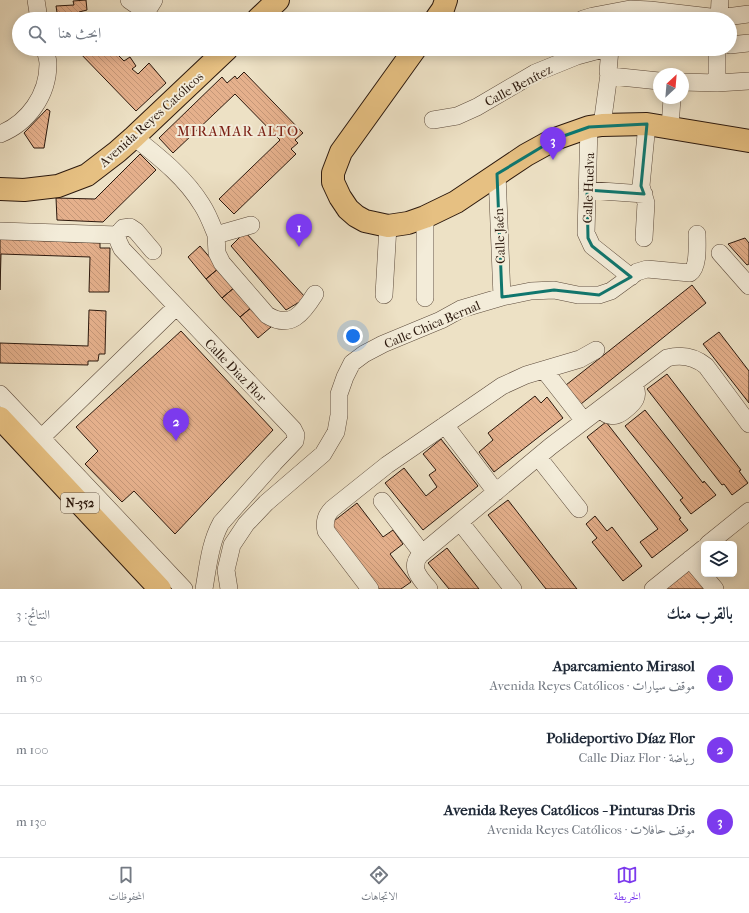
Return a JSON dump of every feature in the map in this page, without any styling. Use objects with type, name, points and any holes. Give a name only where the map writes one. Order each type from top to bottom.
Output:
[{"type":"main road","points":[[265,12],[278,0]]},
{"type":"main road","points":[[440,12],[446,0]]},
{"type":"main road","name":"Avenida Reyes Católicos","points":[[0,189],[24,190],[58,186],[87,175],[134,137],[220,56]]},
{"type":"main road","points":[[410,56],[341,152],[333,174],[333,182],[348,209],[356,216],[365,220],[388,226],[408,223],[425,218],[456,202],[526,155],[555,139],[595,126],[648,124],[749,141]]},
{"type":"main road","name":"N-352","points":[[0,418],[160,589]]},
{"type":"street","points":[[36,0],[38,12]]},
{"type":"street","points":[[129,0],[142,10],[149,8],[154,0]]},
{"type":"street","points":[[719,12],[720,0]]},
{"type":"street","points":[[614,12],[630,9],[667,12]]},
{"type":"street","points":[[737,16],[749,14]]},
{"type":"street","points":[[737,45],[749,43]]},
{"type":"street","points":[[0,134],[13,128],[22,121],[36,105],[41,96],[48,74],[47,56]]},
{"type":"street","name":"Calle Benítez","points":[[433,120],[457,116],[477,107],[535,72],[577,56]]},
{"type":"street","name":"Calle Huelva","points":[[610,56],[609,74],[595,126],[587,190],[586,233],[592,246],[631,277]]},
{"type":"street","points":[[717,56],[717,83]]},
{"type":"street","points":[[609,74],[614,76],[653,80]]},
{"type":"street","points":[[689,82],[717,83],[749,81]]},
{"type":"street","points":[[670,128],[672,104]]},
{"type":"street","points":[[644,238],[646,203],[641,186],[648,124]]},
{"type":"street","points":[[134,137],[168,164],[194,194],[202,205],[216,235],[217,253],[222,263],[267,315],[274,319],[283,321],[290,320],[298,316],[315,294]]},
{"type":"street","name":"Calle Jaén","points":[[497,174],[502,297]]},
{"type":"street","points":[[587,190],[644,194]]},
{"type":"street","points":[[425,218],[425,298]]},
{"type":"street","points":[[216,235],[251,225]]},
{"type":"street","points":[[384,295],[388,226]]},
{"type":"street","points":[[41,438],[176,307],[122,249],[119,243],[118,235],[123,228],[130,227],[136,231],[153,251]]},
{"type":"street","points":[[0,231],[118,235]]},
{"type":"street","name":"Calle Chica Bernal","points":[[230,589],[226,570],[232,545],[246,524],[266,503],[323,454],[336,432],[339,415],[339,394],[345,376],[352,363],[364,354],[383,344],[441,320],[461,309],[502,297],[531,291],[546,290],[554,290],[578,295],[599,295],[611,291],[637,272],[647,269],[690,273],[694,270],[696,265],[697,234]]},
{"type":"street","points":[[720,253],[749,286]]},
{"type":"street","name":"Calle Diaz Flor","points":[[176,307],[293,430],[296,435],[295,441],[220,523],[215,533],[210,552],[204,589]]},
{"type":"street","points":[[370,589],[326,531],[326,516],[332,509],[387,465],[502,386],[526,375],[580,359],[596,350]]},
{"type":"street","points":[[429,589],[418,575],[415,567],[417,559],[422,553],[538,457],[667,358],[685,356],[706,366],[749,424]]},
{"type":"street","points":[[544,370],[584,421]]},
{"type":"street","points":[[0,394],[184,589]]},
{"type":"street","points":[[445,425],[496,492]]},
{"type":"street","points":[[538,457],[579,509]]},
{"type":"street","points":[[382,501],[422,553]]},
{"type":"street","points":[[712,541],[749,511]]},
{"type":"street","points":[[460,522],[513,589]]},
{"type":"street","points":[[653,589],[701,550]]},
{"type":"street","points":[[690,558],[715,589]]},
{"type":"highlighted area","points":[[647,124],[641,186],[644,194],[587,190],[588,238],[592,246],[631,277],[599,295],[554,290],[502,297],[497,174],[555,139],[589,127]]},
{"type":"building","points":[[86,0],[87,10],[79,12],[57,12],[56,6],[74,5],[73,1]]},
{"type":"building","points":[[83,56],[119,56],[124,61],[130,57],[136,66],[132,69],[138,74],[149,63],[166,83],[136,111]]},
{"type":"building","points":[[244,72],[303,133],[295,140],[298,143],[291,149],[296,154],[234,214],[219,199],[280,140],[235,94],[173,153],[159,138],[222,77],[227,83],[235,76],[237,79]]},
{"type":"building","points":[[47,109],[50,111],[44,148],[34,148],[24,133]]},
{"type":"building","points":[[140,154],[156,170],[103,222],[57,220],[56,198],[95,199]]},
{"type":"building","points":[[245,232],[306,298],[286,310],[231,246]]},
{"type":"building","points":[[745,238],[749,243],[749,264],[747,265],[728,244]]},
{"type":"building","points":[[0,239],[100,243],[100,248],[110,248],[109,292],[89,292],[90,257],[1,254],[0,290]]},
{"type":"building","points":[[200,246],[219,268],[206,279],[188,257]]},
{"type":"building","points":[[219,268],[235,287],[222,298],[206,279]]},
{"type":"building","points":[[692,285],[706,303],[581,404],[566,385]]},
{"type":"building","points":[[235,287],[252,307],[240,317],[222,298]]},
{"type":"building","points":[[252,307],[271,327],[258,338],[240,317]]},
{"type":"building","points":[[89,310],[106,311],[105,354],[99,354],[98,361],[88,361],[88,365],[0,363],[0,343],[88,346]]},
{"type":"building","points":[[181,331],[273,430],[175,534],[134,491],[122,502],[85,464],[98,451],[76,427]]},
{"type":"building","points":[[719,332],[749,371],[749,403],[703,344]]},
{"type":"building","points":[[667,374],[741,470],[739,471],[748,483],[732,495],[724,484],[722,485],[647,389]]},
{"type":"building","points":[[535,396],[541,403],[547,397],[563,418],[494,472],[479,452],[493,440],[488,433]]},
{"type":"building","points":[[645,410],[703,483],[704,481],[716,495],[691,514],[680,500],[683,498],[625,426]]},
{"type":"building","points":[[606,422],[681,518],[679,519],[688,530],[652,558],[640,542],[658,529],[587,437]]},
{"type":"building","points":[[441,439],[478,486],[423,530],[385,483],[404,468],[426,496],[437,487],[429,475],[436,470],[423,454]]},
{"type":"building","points":[[508,500],[577,589],[546,589],[488,515]]},
{"type":"building","points":[[357,503],[383,537],[393,530],[403,544],[390,554],[411,582],[401,589],[379,589],[330,524]]},
{"type":"building","points":[[595,516],[607,531],[612,527],[642,566],[623,581],[592,542],[597,538],[586,524]]},
{"type":"building","points":[[447,548],[479,589],[449,589],[428,563]]},
{"type":"building","points":[[689,568],[706,589],[665,589]]},
{"type":"place","name":"Avenida Reyes Católicos - Pinturas Dris","points":[[553,160]]},
{"type":"place","name":"Aparcamiento Mirasol","points":[[299,247]]},
{"type":"place","name":"Polideportivo Díaz Flor","points":[[176,441]]},
{"type":"district","name":"MIRAMAR ALTO","points":[[238,131]]}]
